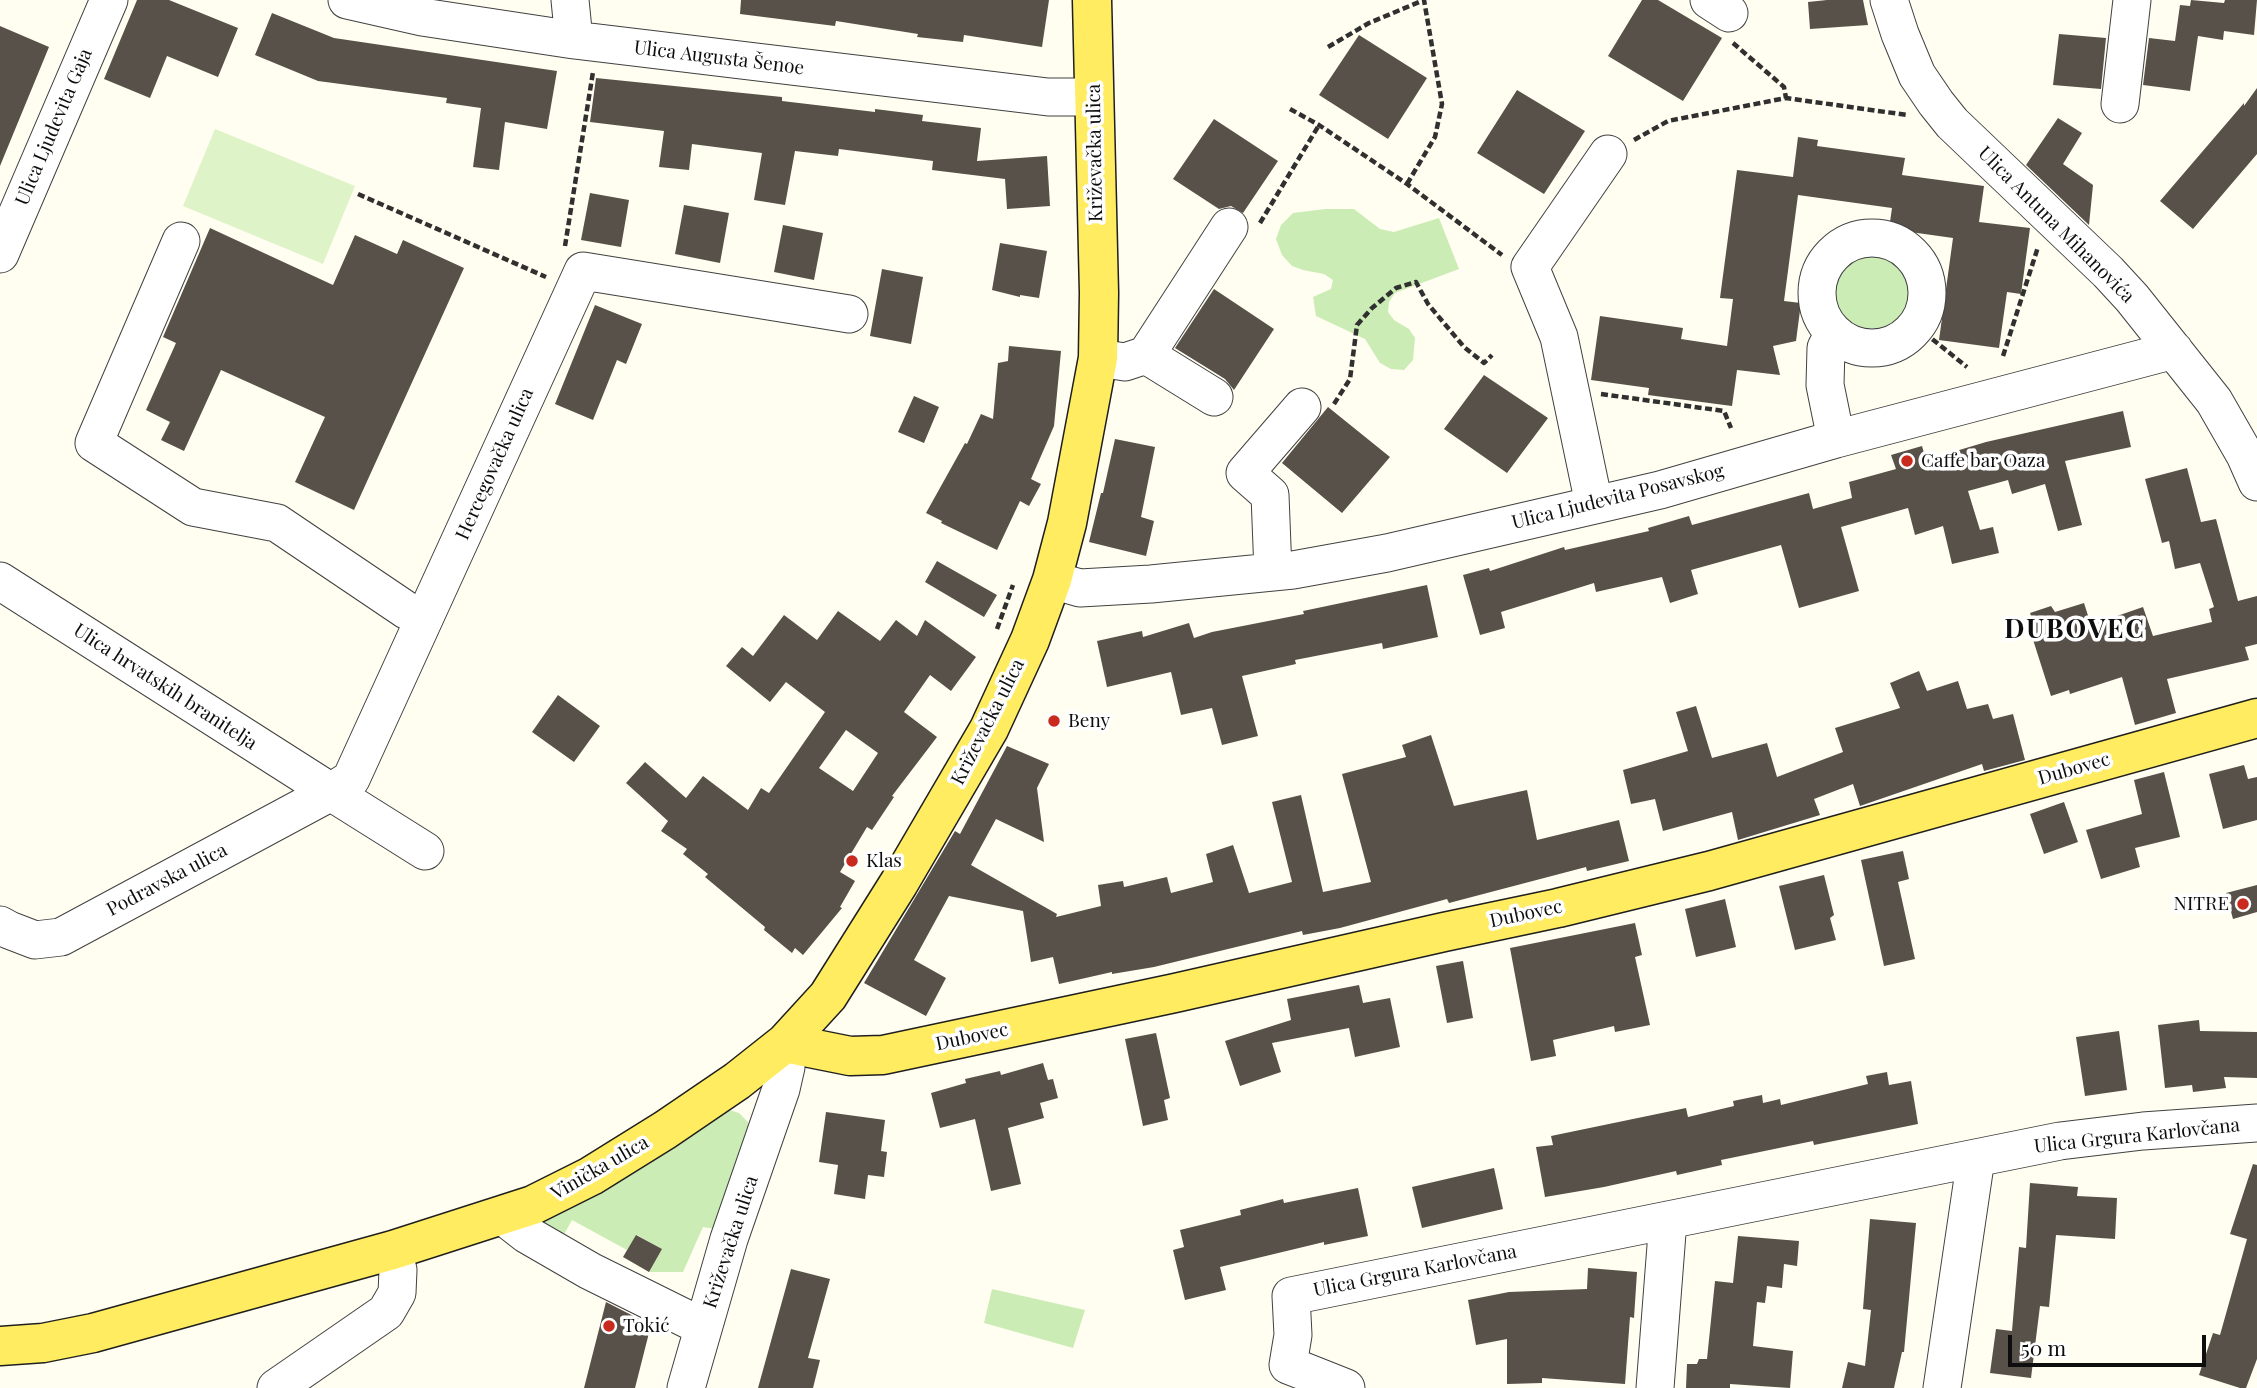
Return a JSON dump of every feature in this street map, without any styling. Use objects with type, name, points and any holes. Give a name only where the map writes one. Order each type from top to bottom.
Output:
[{"type":"main road","name":"Križevačka ulica","points":[[785,1043],[828,996],[842,975],[989,729],[1030,640],[1034,578],[1067,523],[1098,358],[1092,0]]},
{"type":"main road","name":"Dubovec","points":[[785,1043],[850,1056],[883,1055],[1161,996],[1558,908],[1709,871],[2257,718]]},
{"type":"main road","name":"Vinička ulica","points":[[0,1346],[43,1343],[93,1333],[393,1250],[503,1216],[591,1176],[666,1130],[737,1081],[785,1043]]},
{"type":"street","name":"Ulica Ljudevita Gaja","points":[[0,254],[108,0]]},
{"type":"street","name":"Ulica Augusta Šenoe","points":[[347,0],[422,17],[586,42],[1048,97],[1094,97]]},
{"type":"street","points":[[570,0],[586,42]]},
{"type":"street","name":"Ulica Antuna Mihanovića","points":[[1889,0],[1917,75],[1952,123],[2108,272],[2214,401],[2257,482]]},
{"type":"street","points":[[2120,104],[2132,0]]},
{"type":"street","points":[[1594,504],[1559,337],[1530,267],[1608,154]]},
{"type":"street","points":[[1098,358],[1125,362],[1146,355],[1229,227]]},
{"type":"street","points":[[1872,237],[1891,240],[1907,249],[1920,263],[1927,280],[1928,299],[1923,317],[1916,326],[1899,342],[1884,347],[1852,345],[1834,333],[1820,310],[1817,294],[1825,263],[1838,250],[1854,240],[1872,237]]},
{"type":"street","points":[[181,241],[94,443],[193,507],[277,523],[424,620]]},
{"type":"street","points":[[566,274],[849,314]]},
{"type":"street","name":"Hercegovačka ulica","points":[[331,792],[351,779],[424,620],[566,274]]},
{"type":"street","points":[[1834,333],[1826,348],[1825,385],[1836,439]]},
{"type":"street","name":"Ulica Ljudevita Posavskog","points":[[1034,578],[1080,588],[1273,572],[1387,553],[1660,490],[1836,439],[2174,350]]},
{"type":"street","points":[[1146,355],[1214,397]]},
{"type":"street","points":[[1273,572],[1270,495],[1245,473],[1301,407]]},
{"type":"street","name":"Ulica hrvatskih branitelja","points":[[0,581],[331,792]]},
{"type":"street","points":[[331,792],[425,851]]},
{"type":"street","name":"Podravska ulica","points":[[0,925],[35,940],[61,937],[331,792]]},
{"type":"street","name":"Križevačka ulica","points":[[685,1388],[730,1239],[781,1089],[786,1067],[785,1043]]},
{"type":"street","name":"Ulica Grgura Karlovčana","points":[[1346,1388],[1288,1365],[1293,1335],[1291,1296],[2060,1141],[2143,1131],[2257,1123]]},
{"type":"street","points":[[1942,1388],[1976,1158]]},
{"type":"street","points":[[503,1216],[526,1234],[590,1271],[704,1327]]},
{"type":"street","points":[[1655,1388],[1668,1220]]},
{"type":"street","points":[[276,1388],[386,1312],[397,1293],[398,1270],[393,1250]]},
{"type":"path","points":[[1328,47],[1369,23],[1425,0],[1442,104],[1436,137],[1408,184]]},
{"type":"path","points":[[566,274],[562,259],[586,42]]},
{"type":"path","points":[[1608,154],[1668,121],[1786,98],[1915,116]]},
{"type":"path","points":[[1290,109],[1408,184],[1423,198],[1518,267],[1530,267]]},
{"type":"path","points":[[1229,227],[1250,239],[1319,125]]},
{"type":"path","points":[[358,194],[566,274]]},
{"type":"path","points":[[2003,356],[2039,245]]},
{"type":"path","points":[[1301,407],[1334,404],[1350,379],[1357,325],[1396,288],[1416,282],[1428,304],[1464,347],[1484,363],[1492,355]]},
{"type":"path","points":[[1916,326],[1967,367]]},
{"type":"path","points":[[1572,390],[1724,411],[1731,428]]},
{"type":"path","points":[[993,639],[1034,578]]},
{"type":"green space","points":[[215,129],[355,186],[323,264],[183,206]]},
{"type":"green space","points":[[1354,209],[1380,229],[1394,232],[1439,218],[1459,269],[1395,293],[1389,302],[1388,312],[1394,320],[1409,329],[1415,338],[1413,360],[1404,370],[1391,369],[1380,363],[1365,339],[1316,316],[1313,297],[1331,289],[1333,280],[1324,274],[1292,266],[1282,255],[1276,239],[1281,225],[1293,213]]},
{"type":"green space","points":[[1865,256],[1881,256],[1895,262],[1906,273],[1912,287],[1912,303],[1906,317],[1895,328],[1881,334],[1865,334],[1851,328],[1840,317],[1834,303],[1834,287],[1840,273],[1851,262]]},
{"type":"green space","points":[[726,1109],[739,1113],[748,1122],[749,1138],[715,1229],[703,1227],[683,1272],[649,1272],[661,1249],[637,1235],[627,1250],[572,1220],[562,1238],[542,1228],[540,1216]]},
{"type":"green space","points":[[992,1289],[1085,1310],[1073,1348],[984,1323]]},
{"type":"building","points":[[137,0],[169,0],[238,28],[218,77],[167,56],[150,98],[104,79]]},
{"type":"building","points":[[741,0],[1049,0],[1042,47],[964,35],[963,42],[917,37],[918,34],[836,21],[835,26],[740,14]]},
{"type":"building","points":[[1642,0],[1658,0],[1722,38],[1683,101],[1608,56]]},
{"type":"building","points":[[1863,0],[1868,25],[1810,29],[1808,2]]},
{"type":"building","points":[[2191,0],[2224,3],[2225,0],[2257,0],[2254,35],[2224,31],[2223,40],[2198,36],[2190,91],[2143,85],[2149,38],[2175,41],[2180,5],[2190,6]]},
{"type":"building","points":[[272,13],[334,38],[557,71],[547,129],[505,122],[499,170],[473,167],[481,108],[446,103],[447,98],[318,81],[255,55]]},
{"type":"building","points":[[0,26],[49,47],[0,166]]},
{"type":"building","points":[[2059,34],[2106,38],[2101,89],[2053,85]]},
{"type":"building","points":[[1359,35],[1427,78],[1388,139],[1319,95]]},
{"type":"building","points":[[596,78],[782,97],[782,101],[875,112],[875,109],[923,115],[922,121],[981,128],[977,161],[1047,156],[1050,206],[1007,209],[1005,179],[932,170],[933,161],[839,149],[838,156],[795,151],[785,205],[754,200],[762,153],[692,144],[689,170],[659,167],[664,131],[590,122]]},
{"type":"building","points":[[2257,88],[2257,154],[2193,229],[2160,201]]},
{"type":"building","points":[[1517,90],[1585,131],[1544,194],[1477,153]]},
{"type":"building","points":[[2058,118],[2082,133],[2063,164],[2093,185],[2089,225],[2026,165]]},
{"type":"building","points":[[1214,119],[1278,161],[1243,213],[1231,206],[1219,209],[1173,179]]},
{"type":"building","points":[[1798,137],[1818,140],[1817,146],[1905,158],[1902,175],[1984,186],[1979,222],[2030,228],[2021,294],[2007,292],[1999,348],[1939,340],[1953,238],[1889,229],[1892,208],[1798,195],[1784,301],[1801,303],[1796,341],[1773,346],[1780,375],[1737,370],[1732,406],[1648,395],[1649,388],[1591,380],[1600,316],[1683,328],[1681,339],[1727,346],[1733,299],[1720,298],[1737,170],[1793,177]]},
{"type":"building","points":[[590,193],[629,200],[621,247],[581,240]]},
{"type":"building","points":[[684,205],[729,213],[720,263],[675,254]]},
{"type":"building","points":[[783,225],[823,233],[814,280],[774,272]]},
{"type":"building","points":[[210,228],[333,285],[355,235],[397,254],[403,240],[464,268],[354,510],[295,482],[325,417],[221,370],[184,451],[161,440],[170,422],[146,410],[176,343],[163,337]]},
{"type":"building","points":[[1000,243],[1047,251],[1039,298],[1020,297],[992,290]]},
{"type":"building","points":[[882,269],[923,277],[911,344],[870,336]]},
{"type":"building","points":[[1214,289],[1274,329],[1234,390],[1225,379],[1175,348]]},
{"type":"building","points":[[595,305],[642,324],[626,364],[617,360],[593,420],[555,404]]},
{"type":"building","points":[[1009,346],[1061,351],[1054,426],[1031,479],[1041,484],[1029,506],[1020,501],[997,550],[926,513],[965,443],[967,444],[981,414],[993,419],[998,363],[1008,361]]},
{"type":"building","points":[[1484,375],[1548,418],[1507,473],[1444,429]]},
{"type":"building","points":[[914,396],[939,407],[924,443],[898,432]]},
{"type":"building","points":[[1328,407],[1390,457],[1342,513],[1282,463]]},
{"type":"building","points":[[2123,411],[2131,447],[2065,461],[2082,525],[2058,531],[2045,484],[2012,494],[2008,480],[1968,491],[1980,530],[1993,527],[1999,553],[1952,564],[1943,526],[1915,535],[1908,508],[1841,527],[1859,591],[1799,608],[1781,545],[1691,570],[1698,594],[1670,603],[1662,577],[1596,592],[1594,583],[1501,612],[1505,628],[1480,635],[1463,575],[1489,568],[1490,571],[1564,547],[1565,550],[1649,531],[1648,528],[1689,516],[1692,525],[1809,493],[1813,509],[1852,498],[1849,482],[1896,469],[1891,455],[1922,446],[1926,460],[1986,442]]},
{"type":"building","points":[[1115,439],[1155,447],[1141,517],[1154,521],[1146,556],[1089,542]]},
{"type":"building","points":[[2187,468],[2201,522],[2216,519],[2238,601],[2257,596],[2257,644],[2245,647],[2249,660],[2167,679],[2176,713],[2135,725],[2122,677],[2070,694],[2069,690],[2051,696],[2028,624],[2034,624],[2030,613],[2051,606],[2055,612],[2084,603],[2091,625],[2143,607],[2153,636],[2212,622],[2209,609],[2214,607],[2200,563],[2175,569],[2169,541],[2162,543],[2145,479]]},
{"type":"building","points":[[937,561],[997,595],[984,617],[925,582]]},
{"type":"building","points":[[1427,585],[1438,637],[1383,649],[1382,643],[1295,660],[1296,664],[1242,676],[1258,736],[1222,745],[1212,708],[1181,715],[1171,672],[1107,687],[1097,641],[1142,631],[1143,637],[1189,623],[1194,638],[1304,614],[1303,611]]},
{"type":"building","points":[[838,611],[880,641],[896,620],[917,636],[925,620],[976,657],[951,691],[930,675],[904,712],[937,737],[892,796],[894,797],[872,830],[867,827],[840,872],[855,881],[840,907],[842,908],[803,955],[795,948],[792,953],[705,877],[708,874],[683,854],[687,849],[661,831],[668,821],[626,783],[645,762],[686,798],[703,776],[748,810],[761,788],[769,793],[825,712],[786,682],[770,702],[726,666],[742,647],[753,656],[784,615],[817,640]],"holes":[[[846,730],[878,753],[853,791],[819,768]]]},
{"type":"building","points":[[1919,671],[1927,691],[1958,681],[1967,709],[1988,704],[1993,719],[2013,714],[2025,760],[1984,771],[1982,764],[1860,806],[1853,784],[1814,799],[1820,815],[1738,840],[1732,812],[1663,831],[1655,799],[1631,804],[1623,770],[1688,751],[1676,712],[1696,706],[1712,758],[1767,743],[1777,777],[1843,752],[1835,728],[1900,708],[1890,683]]},
{"type":"building","points":[[558,695],[600,726],[574,762],[532,732]]},
{"type":"building","points":[[1431,735],[1454,806],[1527,790],[1537,840],[1619,820],[1629,861],[1587,871],[1586,867],[1449,903],[1447,899],[1340,928],[1303,935],[1302,931],[1154,967],[1112,972],[1059,984],[1053,957],[1031,962],[1023,911],[949,896],[914,960],[946,978],[926,1016],[864,983],[955,831],[960,834],[1007,746],[1049,764],[1037,788],[1044,842],[996,819],[971,865],[1057,914],[1056,917],[1101,906],[1098,885],[1123,881],[1124,887],[1167,877],[1171,893],[1213,882],[1206,854],[1233,845],[1249,893],[1292,882],[1272,802],[1301,795],[1323,892],[1371,882],[1342,774],[1406,757],[1402,745]]},
{"type":"building","points":[[2244,765],[2248,779],[2257,777],[2257,820],[2223,829],[2209,774]]},
{"type":"building","points":[[2164,772],[2180,837],[2135,848],[2140,867],[2101,879],[2086,830],[2142,814],[2134,780]]},
{"type":"building","points":[[2064,802],[2078,842],[2044,854],[2030,814]]},
{"type":"building","points":[[1903,851],[1909,879],[1898,882],[1915,959],[1884,966],[1861,860]]},
{"type":"building","points":[[1824,875],[1834,915],[1830,918],[1836,940],[1795,950],[1779,886]]},
{"type":"building","name":"NITRE","points":[[2257,885],[2257,912],[2233,919],[2226,893]]},
{"type":"building","points":[[1725,899],[1736,947],[1696,957],[1685,909]]},
{"type":"building","points":[[1635,923],[1642,955],[1635,957],[1650,1025],[1615,1032],[1614,1026],[1553,1040],[1556,1056],[1531,1061],[1510,948]]},
{"type":"building","points":[[1463,961],[1473,1018],[1447,1023],[1436,966]]},
{"type":"building","points":[[1359,985],[1363,1003],[1390,998],[1400,1047],[1355,1057],[1349,1028],[1272,1043],[1281,1072],[1240,1086],[1225,1041],[1291,1020],[1287,999]]},
{"type":"building","points":[[2199,1020],[2200,1031],[2257,1032],[2257,1078],[2224,1077],[2226,1088],[2193,1092],[2192,1085],[2165,1088],[2158,1025]]},
{"type":"building","points":[[2119,1031],[2127,1090],[2085,1096],[2076,1037]]},
{"type":"building","points":[[1156,1033],[1170,1098],[1164,1100],[1168,1120],[1143,1126],[1125,1039]]},
{"type":"building","points":[[1043,1063],[1048,1080],[1053,1079],[1058,1098],[1040,1103],[1044,1118],[1008,1128],[1021,1184],[991,1191],[975,1119],[940,1128],[931,1093],[966,1083],[965,1079],[1000,1071],[1001,1075]]},
{"type":"building","points":[[1887,1072],[1889,1085],[1911,1081],[1918,1124],[1814,1145],[1813,1141],[1721,1160],[1722,1165],[1677,1175],[1676,1171],[1545,1197],[1536,1147],[1553,1145],[1551,1136],[1686,1108],[1688,1117],[1734,1106],[1733,1101],[1762,1095],[1763,1103],[1780,1099],[1781,1105],[1868,1084],[1866,1076]]},
{"type":"building","points":[[826,1112],[885,1120],[881,1151],[887,1152],[884,1177],[868,1175],[865,1199],[834,1194],[838,1165],[819,1162]]},
{"type":"building","points":[[2253,1164],[2257,1165],[2257,1359],[2246,1388],[2240,1388],[2199,1375],[2213,1333],[2220,1335],[2247,1239],[2230,1234]]},
{"type":"building","points":[[1494,1168],[1503,1209],[1422,1228],[1412,1187]]},
{"type":"building","points":[[2030,1183],[2078,1187],[2077,1196],[2117,1198],[2115,1239],[2056,1235],[2049,1307],[2040,1306],[2031,1378],[1990,1373],[1996,1329],[2012,1331],[2019,1247],[2026,1248]]},
{"type":"building","points":[[1358,1188],[1368,1236],[1324,1245],[1324,1242],[1220,1267],[1226,1290],[1185,1300],[1173,1250],[1184,1247],[1180,1230],[1241,1215],[1240,1210],[1283,1199],[1284,1203]]},
{"type":"building","points":[[1870,1219],[1916,1223],[1904,1352],[1894,1388],[1842,1388],[1848,1362],[1865,1366],[1871,1310],[1863,1309]]},
{"type":"building","points":[[636,1235],[662,1249],[649,1272],[623,1257]]},
{"type":"building","points":[[1738,1236],[1799,1241],[1797,1266],[1784,1264],[1782,1288],[1767,1286],[1765,1303],[1757,1302],[1753,1346],[1793,1351],[1790,1388],[1730,1384],[1730,1388],[1686,1388],[1687,1364],[1697,1364],[1699,1359],[1707,1359],[1715,1281],[1733,1283]]},
{"type":"building","points":[[1588,1268],[1637,1272],[1634,1318],[1630,1317],[1625,1384],[1542,1378],[1542,1383],[1507,1384],[1507,1339],[1476,1345],[1468,1300],[1509,1292],[1587,1289]]},
{"type":"building","points":[[791,1269],[830,1279],[808,1358],[820,1360],[813,1388],[758,1388]]},
{"type":"building","points":[[606,1302],[651,1325],[635,1388],[584,1388]]},
{"type":"place","name":"Caffe bar Oaza","points":[[1907,461]]},
{"type":"place","name":"Beny","points":[[1054,721]]},
{"type":"place","name":"Klas","points":[[852,861]]},
{"type":"place","name":"NITRE","points":[[2243,904]]},
{"type":"place","name":"Tokić","points":[[609,1326]]},
{"type":"district","name":"DUBOVEC","points":[[2075,630]]}]
